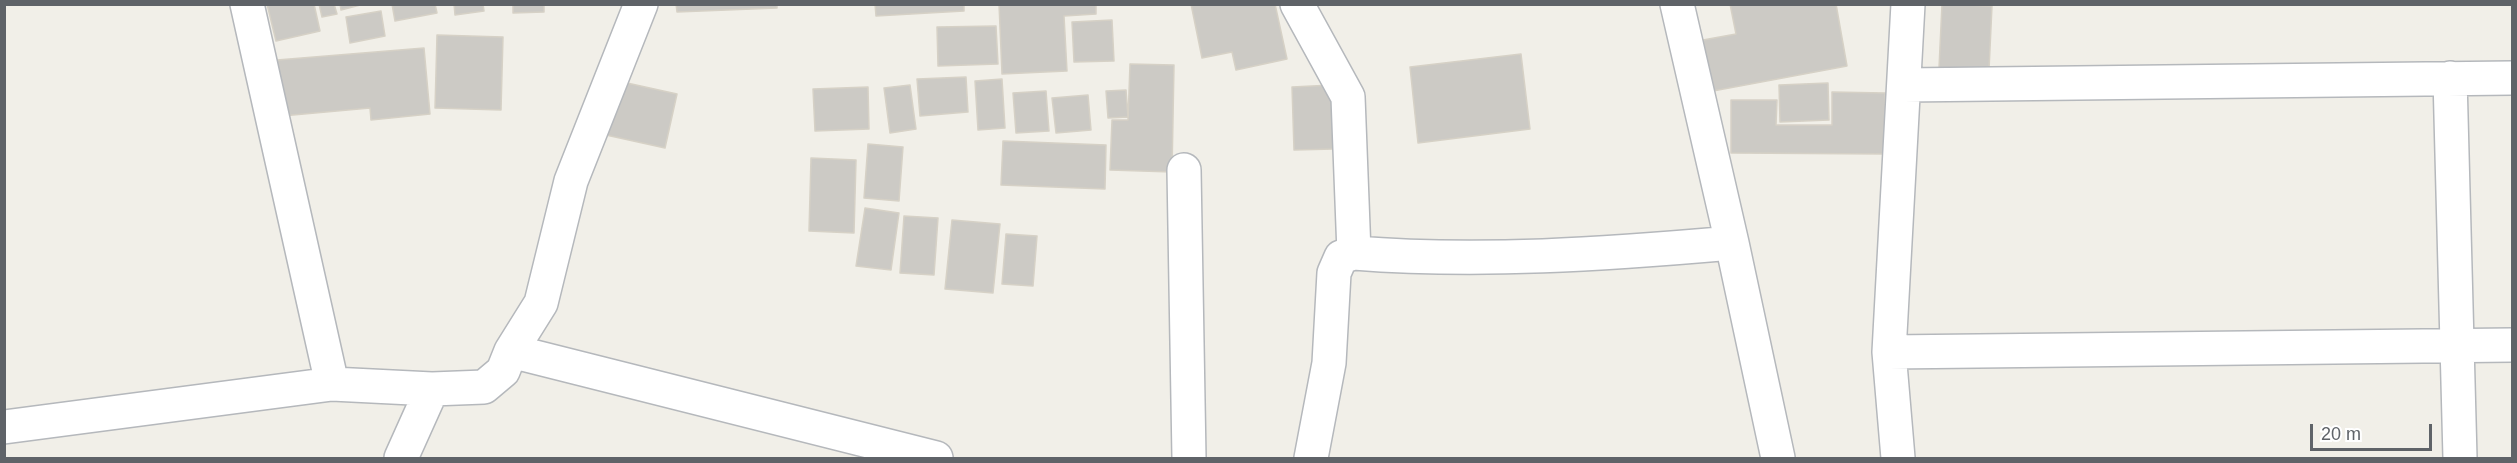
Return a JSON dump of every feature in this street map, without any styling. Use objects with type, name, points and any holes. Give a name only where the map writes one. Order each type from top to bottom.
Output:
[{"type":"street","points":[[247,4],[332,384]]},
{"type":"street","points":[[4,427],[332,384],[432,389],[484,387],[503,371],[511,351],[541,303],[571,181],[640,4]]},
{"type":"street","points":[[1297,4],[1348,97],[1354,254]]},
{"type":"street","points":[[1677,4],[1732,243],[1778,459]]},
{"type":"street","points":[[1898,459],[1889,352],[1908,4]]},
{"type":"street","points":[[2450,78],[2460,459]]},
{"type":"street","points":[[1904,85],[2512,78]]},
{"type":"street","points":[[1184,170],[1189,459]]},
{"type":"street","points":[[1311,459],[1329,363],[1334,273],[1341,257],[1354,254],[1407,258],[1609,254],[1732,243]]},
{"type":"street","points":[[1889,352],[2512,345]]},
{"type":"street","points":[[511,351],[936,459]]},
{"type":"street","points":[[401,459],[432,389]]},
{"type":"building","points":[[267,4],[314,4],[320,31],[276,41]]},
{"type":"building","points":[[319,4],[334,4],[337,14],[322,17]]},
{"type":"building","points":[[340,4],[364,4],[341,10]]},
{"type":"building","points":[[392,4],[435,4],[437,13],[395,21]]},
{"type":"building","points":[[454,4],[483,4],[484,11],[455,15]]},
{"type":"building","points":[[513,4],[544,4],[544,12],[513,13]]},
{"type":"building","points":[[676,4],[777,4],[777,8],[677,12]]},
{"type":"building","points":[[875,4],[964,4],[964,11],[876,16]]},
{"type":"building","points":[[999,4],[1096,4],[1096,14],[1064,16],[1067,71],[1002,74]]},
{"type":"building","points":[[1191,4],[1275,4],[1287,59],[1236,70],[1232,52],[1202,58]]},
{"type":"building","points":[[1730,4],[1836,4],[1847,66],[1713,91],[1703,40],[1736,34]]},
{"type":"building","points":[[1942,4],[1992,6],[1989,70],[1939,68]]},
{"type":"building","points":[[381,11],[385,36],[350,43],[346,17]]},
{"type":"building","points":[[1112,20],[1114,61],[1074,62],[1072,22]]},
{"type":"building","points":[[996,26],[998,64],[938,66],[937,27]]},
{"type":"building","points":[[437,35],[503,37],[501,110],[435,108]]},
{"type":"building","points":[[424,48],[430,114],[371,120],[370,108],[282,116],[277,60]]},
{"type":"building","points":[[1521,54],[1530,129],[1418,143],[1410,67]]},
{"type":"building","points":[[1130,64],[1174,65],[1172,172],[1110,170],[1112,120],[1128,120]]},
{"type":"building","points":[[966,77],[968,112],[920,116],[917,79]]},
{"type":"building","points":[[1002,79],[1005,128],[978,130],[975,81]]},
{"type":"building","points":[[618,81],[677,94],[665,148],[606,135]]},
{"type":"building","points":[[1828,83],[1829,120],[1780,122],[1779,85]]},
{"type":"building","points":[[910,85],[916,129],[890,133],[884,88]]},
{"type":"building","points":[[1332,85],[1334,149],[1294,150],[1292,87]]},
{"type":"building","points":[[868,87],[869,129],[815,131],[813,89]]},
{"type":"building","points":[[1126,90],[1128,117],[1108,118],[1106,91]]},
{"type":"building","points":[[1046,91],[1049,131],[1016,133],[1013,93]]},
{"type":"building","points":[[1832,92],[1885,93],[1884,154],[1731,153],[1731,100],[1777,100],[1776,125],[1832,125]]},
{"type":"building","points":[[1088,95],[1091,130],[1056,133],[1052,98]]},
{"type":"building","points":[[1003,141],[1106,145],[1105,189],[1001,185]]},
{"type":"building","points":[[868,144],[903,147],[899,201],[864,198]]},
{"type":"building","points":[[811,158],[856,160],[854,233],[809,231]]},
{"type":"building","points":[[865,208],[899,213],[891,270],[856,266]]},
{"type":"building","points":[[904,216],[938,218],[934,275],[900,273]]},
{"type":"building","points":[[952,220],[1000,224],[993,293],[945,289]]},
{"type":"building","points":[[1006,234],[1037,236],[1033,286],[1002,284]]}]
